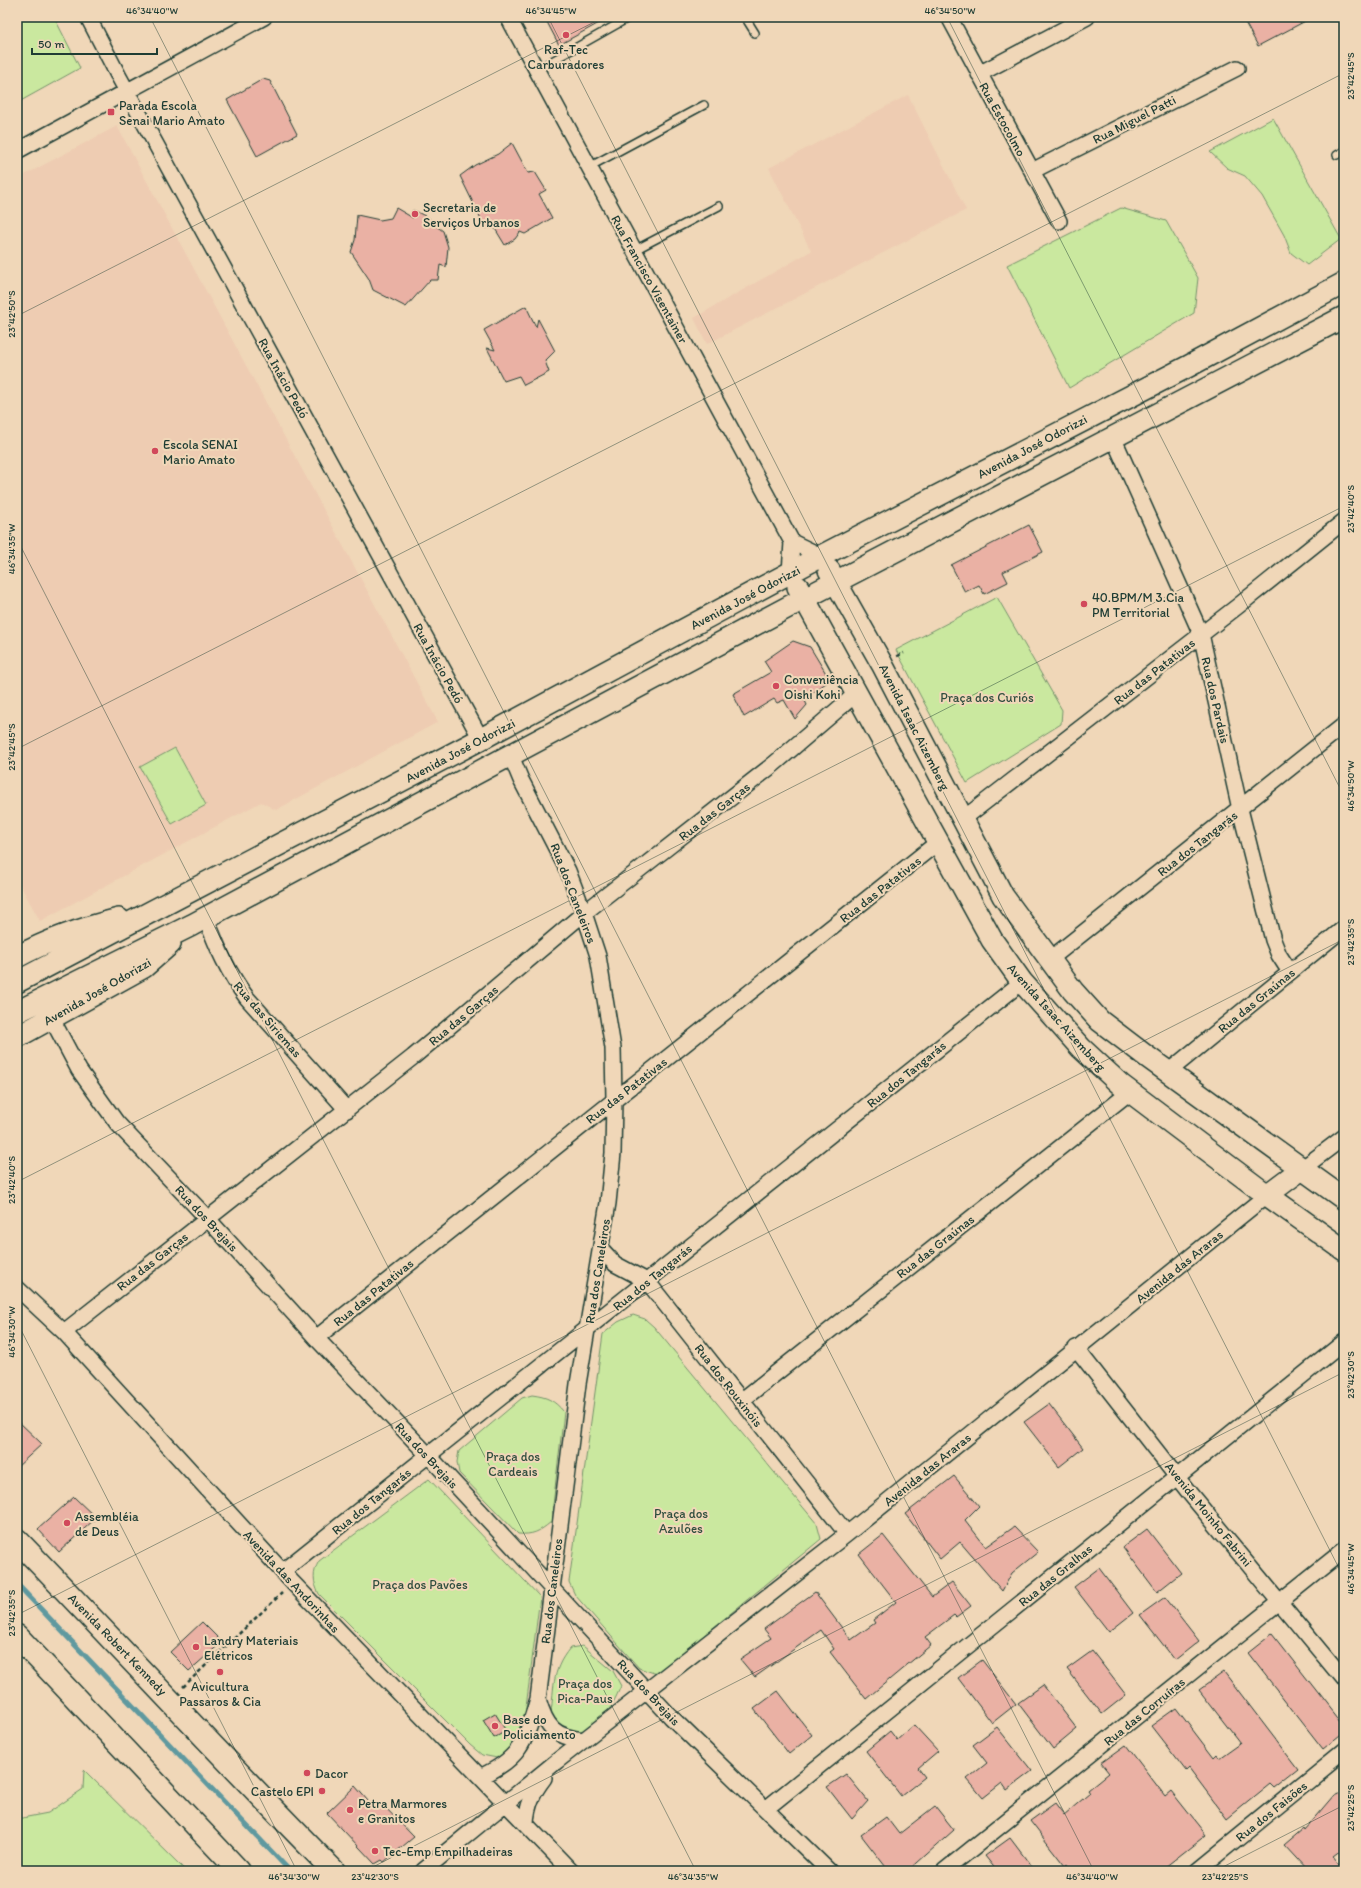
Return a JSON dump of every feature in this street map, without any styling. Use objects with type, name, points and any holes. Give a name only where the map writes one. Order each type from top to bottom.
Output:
[{"type":"main road","name":"Avenida José Odorizzi","points":[[17,982],[481,739],[821,556],[1189,366],[1344,283]]},
{"type":"main road","name":"Avenida José Odorizzi","points":[[17,1012],[199,921],[511,756],[804,598],[1344,317]]},
{"type":"main road","name":"Avenida Isaac Aizemberg","points":[[821,556],[882,664],[1003,896],[1073,991],[1100,1021],[1344,1199]]},
{"type":"main road","points":[[790,573],[804,598]]},
{"type":"main road","name":"Avenida Isaac Aizemberg","points":[[804,598],[857,693],[937,843],[992,940],[1022,982],[1081,1048],[1130,1092],[1267,1196],[1344,1250]]},
{"type":"main road","name":"Avenida José Odorizzi","points":[[18,954],[85,927],[147,913]]},
{"type":"main road","name":"Avenida José Odorizzi","points":[[17,1037],[144,967],[199,921]]},
{"type":"main road","points":[[1267,1196],[1303,1168]]},
{"type":"main road","name":"Avenida Robert Kennedy","points":[[17,1540],[170,1699],[244,1780],[334,1871]]},
{"type":"main road","points":[[17,1636],[239,1871]]},
{"type":"street","name":"Rua Inácio Pedó","points":[[88,17],[481,739]]},
{"type":"street","points":[[17,151],[264,17]]},
{"type":"street","name":"Rua Francisco Visentainer","points":[[508,17],[633,251],[792,542]]},
{"type":"street","name":"Rua Estocolmo","points":[[949,17],[1059,221]]},
{"type":"street","points":[[979,74],[1086,17]]},
{"type":"street","name":"Rua Miguel Patti","points":[[1032,171],[1237,68]]},
{"type":"street","name":"Rua dos Pardais","points":[[1113,437],[1201,634],[1240,809],[1273,940],[1279,955],[1290,972]]},
{"type":"street","name":"Rua das Patativas","points":[[963,819],[1344,521]]},
{"type":"street","points":[[790,573],[792,542],[821,556]]},
{"type":"street","name":"Rua das Garças","points":[[64,1332],[413,1057],[584,913],[774,764],[857,693]]},
{"type":"street","name":"Rua dos Tangarás","points":[[1049,960],[1344,725]]},
{"type":"street","name":"Rua dos Caneleiros","points":[[480,1777],[504,1765],[516,1754],[523,1743],[538,1699],[578,1384],[608,1203],[613,1153],[614,1099],[612,1048],[598,956],[568,871],[521,780],[511,756]]},
{"type":"street","name":"Rua das Patativas","points":[[316,1338],[937,843]]},
{"type":"street","name":"Rua das Siriemas","points":[[199,921],[219,952],[233,979],[247,998],[347,1110]]},
{"type":"street","name":"Rua das Graúnas","points":[[1168,1072],[1344,928]]},
{"type":"street","name":"Rua dos Tangarás","points":[[283,1571],[1022,982]]},
{"type":"street","name":"Rua dos Brejais","points":[[52,1018],[79,1070],[117,1123],[647,1691],[829,1871]]},
{"type":"street","name":"Rua das Graúnas","points":[[741,1401],[1130,1092]]},
{"type":"street","points":[[1303,1168],[1344,1137]]},
{"type":"street","name":"Avenida das Araras","points":[[423,1871],[557,1761],[846,1534],[1267,1196]]},
{"type":"street","name":"Rua dos Rouxinóis","points":[[601,1249],[615,1264],[647,1281],[846,1534]]},
{"type":"street","name":"Avenida das Andorinhas","points":[[17,1288],[64,1332],[293,1583],[572,1871]]},
{"type":"street","name":"Rua das Gralhas","points":[[767,1808],[1344,1342]]},
{"type":"street","name":"Avenida Moinho Fabrini","points":[[1076,1348],[1178,1477],[1344,1680]]},
{"type":"street","name":"Rua das Corruíras","points":[[944,1871],[1344,1550]]},
{"type":"street","points":[[538,1699],[546,1721],[552,1729],[569,1739],[584,1740]]},
{"type":"street","name":"Rua dos Faisões","points":[[1197,1871],[1344,1751]]},
{"type":"street","name":"Avenida das Araras","points":[[526,1823],[528,1806],[533,1795],[557,1761]]},
{"type":"lane","points":[[536,70],[630,17]]},
{"type":"lane","points":[[745,17],[755,33]]},
{"type":"lane","points":[[589,167],[704,106]]},
{"type":"lane","points":[[1337,155],[1344,151]]},
{"type":"lane","points":[[633,251],[720,206]]},
{"type":"path","points":[[170,1699],[293,1583]]},
{"type":"shaded area","points":[[908,95],[966,210],[707,344],[694,318],[811,251],[769,168]]},
{"type":"shaded area","name":"Escola SENAI Mario Amato","points":[[117,126],[438,722],[276,810],[261,802],[40,921],[17,879],[17,179]]},
{"type":"green space","points":[[17,17],[54,17],[80,68],[17,103]]},
{"type":"green space","points":[[1273,118],[1341,239],[1307,265],[1291,253],[1284,235],[1262,196],[1245,176],[1227,168],[1210,152]]},
{"type":"green space","points":[[1121,208],[1166,221],[1198,278],[1194,313],[1069,388],[1007,265]]},
{"type":"green space","name":"Praça dos Curiós","points":[[997,597],[1062,710],[1061,724],[967,783],[896,650]]},
{"type":"green space","points":[[175,748],[206,805],[172,824],[140,767]]},
{"type":"green space","name":"Praça dos Azulões","points":[[633,1315],[645,1319],[654,1327],[817,1524],[821,1539],[657,1674],[639,1668],[575,1595],[569,1582],[603,1334],[618,1322]]},
{"type":"green space","name":"Praça dos Cardeais","points":[[532,1395],[550,1400],[564,1412],[551,1522],[536,1532],[518,1534],[459,1473],[457,1462],[459,1451],[522,1398]]},
{"type":"green space","name":"Praça dos Pavões","points":[[429,1479],[540,1597],[523,1731],[507,1752],[497,1758],[482,1755],[470,1745],[319,1594],[315,1585],[314,1574],[319,1561]]},
{"type":"green space","name":"Praça dos Pica-Paus","points":[[583,1646],[613,1671],[621,1686],[613,1703],[604,1716],[592,1727],[574,1735],[550,1719],[554,1682],[559,1665],[570,1648]]},
{"type":"green space","points":[[84,1770],[186,1871],[17,1871],[17,1819],[48,1813],[83,1789]]},
{"type":"building","name":"Raf-Tec Carburadores","points":[[555,17],[610,17],[559,45],[547,22]]},
{"type":"building","points":[[1242,17],[1313,17],[1258,46]]},
{"type":"building","points":[[263,79],[270,81],[297,134],[257,156],[227,100]]},
{"type":"building","points":[[512,143],[528,173],[535,172],[546,190],[539,194],[552,218],[525,234],[520,232],[515,239],[505,245],[491,222],[486,229],[460,176],[475,165],[498,154]]},
{"type":"building","points":[[396,208],[413,218],[413,210],[429,218],[432,223],[443,231],[448,247],[446,267],[440,265],[438,280],[430,280],[406,307],[373,290],[369,279],[351,252],[355,240],[357,215],[380,220],[391,218]]},
{"type":"building","points":[[526,306],[536,327],[538,319],[555,351],[545,361],[549,372],[524,385],[519,376],[504,381],[487,348],[495,350],[484,330]]},
{"type":"building","points":[[1029,525],[1043,552],[1003,572],[1008,582],[984,594],[979,585],[965,592],[951,565]]},
{"type":"building","points":[[793,641],[810,647],[830,680],[804,699],[807,705],[795,719],[784,700],[777,703],[774,699],[744,717],[733,694],[771,672],[764,661]]},
{"type":"building","points":[[1049,1404],[1083,1448],[1059,1467],[1024,1422]]},
{"type":"building","points":[[17,1420],[42,1444],[17,1467]]},
{"type":"building","points":[[954,1476],[979,1506],[965,1520],[986,1547],[1014,1527],[1038,1552],[1012,1573],[1002,1591],[960,1542],[940,1559],[905,1514]]},
{"type":"building","name":"Assembléia de Deus","points":[[74,1497],[96,1518],[59,1552],[38,1529]]},
{"type":"building","points":[[1147,1529],[1181,1573],[1157,1592],[1123,1547]]},
{"type":"building","points":[[883,1535],[932,1597],[952,1582],[971,1606],[956,1617],[954,1615],[925,1637],[931,1645],[866,1699],[830,1652],[834,1649],[821,1630],[755,1677],[740,1659],[771,1638],[764,1629],[815,1592],[851,1640],[875,1623],[873,1620],[896,1602],[859,1554]]},
{"type":"building","points":[[1099,1568],[1133,1613],[1109,1632],[1074,1587]]},
{"type":"building","points":[[1165,1597],[1199,1641],[1175,1660],[1140,1615]]},
{"type":"building","name":"Landry Materiais Elétricos","points":[[202,1622],[222,1642],[189,1671],[170,1652]]},
{"type":"building","points":[[1272,1634],[1344,1726],[1344,1732],[1323,1749],[1248,1653]]},
{"type":"building","points":[[1092,1651],[1126,1695],[1102,1714],[1067,1669]]},
{"type":"building","points":[[982,1660],[1016,1704],[992,1723],[958,1678]]},
{"type":"building","points":[[1224,1672],[1298,1769],[1274,1788],[1270,1784],[1227,1819],[1189,1768],[1186,1771],[1151,1726],[1176,1708],[1214,1758],[1217,1755],[1219,1758],[1240,1743],[1199,1690]]},
{"type":"building","points":[[1043,1685],[1077,1729],[1053,1749],[1018,1703]]},
{"type":"building","points":[[778,1691],[812,1735],[789,1754],[754,1709]]},
{"type":"building","name":"Base do Policiamento","points":[[495,1713],[506,1731],[494,1738],[483,1720]]},
{"type":"building","points":[[914,1725],[938,1751],[918,1768],[925,1777],[901,1796],[866,1751],[890,1731],[897,1740]]},
{"type":"building","points":[[997,1727],[1032,1771],[1007,1790],[1002,1783],[983,1798],[967,1779],[987,1763],[973,1745]]},
{"type":"building","points":[[1126,1745],[1165,1796],[1171,1791],[1206,1835],[1160,1871],[1072,1871],[1067,1864],[1065,1866],[1030,1821],[1055,1803],[1064,1815],[1090,1793],[1088,1790],[1109,1773],[1101,1763]]},
{"type":"building","points":[[846,1774],[868,1801],[852,1819],[827,1787]]},
{"type":"building","points":[[355,1786],[375,1809],[381,1803],[414,1837],[384,1862],[382,1860],[375,1864],[327,1813]]},
{"type":"building","points":[[1344,1791],[1344,1848],[1332,1857],[1343,1871],[1307,1871],[1283,1845],[1303,1828],[1304,1830],[1333,1796]]},
{"type":"building","points":[[935,1806],[954,1830],[908,1871],[889,1871],[861,1835],[886,1817],[899,1834]]},
{"type":"building","points":[[1010,1838],[1035,1871],[997,1871],[985,1856]]},
{"type":"waterway","points":[[17,1584],[290,1871]]},
{"type":"place","name":"Raf-Tec Carburadores","points":[[566,35]]},
{"type":"place","name":"Parada Escola Senai Mario Amato","points":[[111,112]]},
{"type":"place","name":"Secretaria de Serviços Urbanos","points":[[415,214]]},
{"type":"place","name":"Escola SENAI Mario Amato","points":[[155,451]]},
{"type":"place","name":"40.BPM/M 3.Cia PM Territorial","points":[[1084,604]]},
{"type":"place","name":"Conveniência Oishi Kohi","points":[[776,686]]},
{"type":"place","name":"Assembléia de Deus","points":[[67,1523]]},
{"type":"place","name":"Landry Materiais Elétricos","points":[[196,1647]]},
{"type":"place","name":"Avicultura Passaros & Cia","points":[[220,1672]]},
{"type":"place","name":"Base do Policiamento","points":[[495,1726]]},
{"type":"place","name":"Dacor","points":[[307,1773]]},
{"type":"place","name":"Castelo EPI","points":[[322,1791]]},
{"type":"place","name":"Petra Marmores e Granitos","points":[[350,1810]]},
{"type":"place","name":"Tec-Emp Empilhadeiras","points":[[375,1851]]}]
